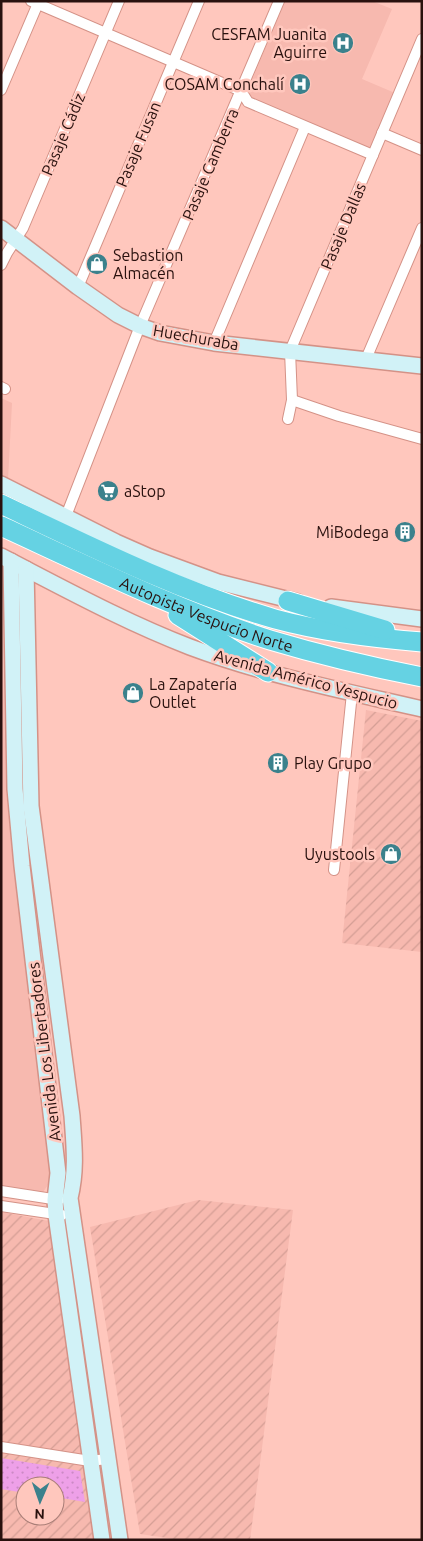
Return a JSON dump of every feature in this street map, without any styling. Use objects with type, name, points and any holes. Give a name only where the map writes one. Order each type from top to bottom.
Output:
[{"type":"highway","name":"Autopista Vespucio Norte","points":[[1,504],[116,560],[168,582],[234,606],[318,629],[374,638],[422,642]]},
{"type":"highway","name":"Autopista Vespucio Norte","points":[[1,526],[141,591],[217,621],[270,640],[422,677]]},
{"type":"highway","points":[[141,591],[268,672]]},
{"type":"highway","points":[[288,601],[422,642]]},
{"type":"street","name":"Pasaje Cádiz","points":[[1,265],[23,228],[119,1]]},
{"type":"street","name":"Pasaje Fusan","points":[[78,287],[199,1]]},
{"type":"street","name":"Pasaje Camberra","points":[[66,516],[140,326],[279,1]]},
{"type":"street","points":[[1,90],[36,2],[241,91],[248,102],[373,155]]},
{"type":"street","name":"Pasaje Dallas","points":[[288,419],[292,400],[290,351],[422,39]]},
{"type":"street","points":[[214,342],[305,127]]},
{"type":"street","points":[[382,133],[422,150]]},
{"type":"street","name":"Huechuraba","points":[[1,228],[118,315],[160,333],[214,342],[422,366]]},
{"type":"street","points":[[366,359],[422,228]]},
{"type":"street","points":[[292,400],[339,416],[422,439]]},
{"type":"street","points":[[1,484],[116,542],[150,557],[218,582],[288,601],[422,620]]},
{"type":"street","name":"Avenida Américo Vespucio","points":[[6,558],[163,636],[218,656],[268,672],[422,709]]},
{"type":"street","name":"Avenida Los Libertadores","points":[[6,558],[15,789],[90,1461],[102,1540]]},
{"type":"street","name":"Avenida Los Libertadores","points":[[26,568],[31,806],[72,1116],[76,1162],[75,1176],[61,1205]]},
{"type":"street","points":[[334,870],[352,693]]},
{"type":"street","points":[[1,1192],[61,1205]]},
{"type":"street","points":[[1,1206],[61,1205]]},
{"type":"street","name":"Avenida Los Libertadores","points":[[61,1205],[72,1214],[120,1540]]},
{"type":"street","points":[[1,1447],[90,1461],[107,1459]]},
{"type":"shaded area","points":[[285,1],[372,1],[392,9],[362,79],[395,93],[373,146],[367,148],[250,99],[247,92]]},
{"type":"shaded area","points":[[1,398],[12,403],[8,480],[1,477]]},
{"type":"shaded area","points":[[1,570],[6,792],[52,1179],[41,1195],[1,1189]]},
{"type":"shaded area","points":[[366,710],[422,721],[422,952],[342,943]]},
{"type":"shaded area","points":[[198,1200],[293,1210],[250,1540],[181,1540],[140,1534],[90,1227]]},
{"type":"shaded area","points":[[1,1212],[49,1221],[94,1540],[1,1540]]},
{"type":"shaded area","points":[[1,1458],[80,1471],[85,1502],[65,1499],[65,1476],[15,1476],[15,1491],[1,1489]]},
{"type":"place","name":"CESFAM Juanita Aguirre","points":[[343,43]]},
{"type":"place","name":"COSAM Conchalí","points":[[300,84]]},
{"type":"place","name":"Sebastion Almacén","points":[[97,264]]},
{"type":"place","name":"aStop","points":[[108,491]]},
{"type":"place","name":"MiBodega","points":[[405,532]]},
{"type":"place","name":"La Zapatería Outlet","points":[[133,693]]},
{"type":"place","name":"Play Grupo","points":[[278,763]]},
{"type":"place","name":"Uyustools","points":[[391,854]]}]
